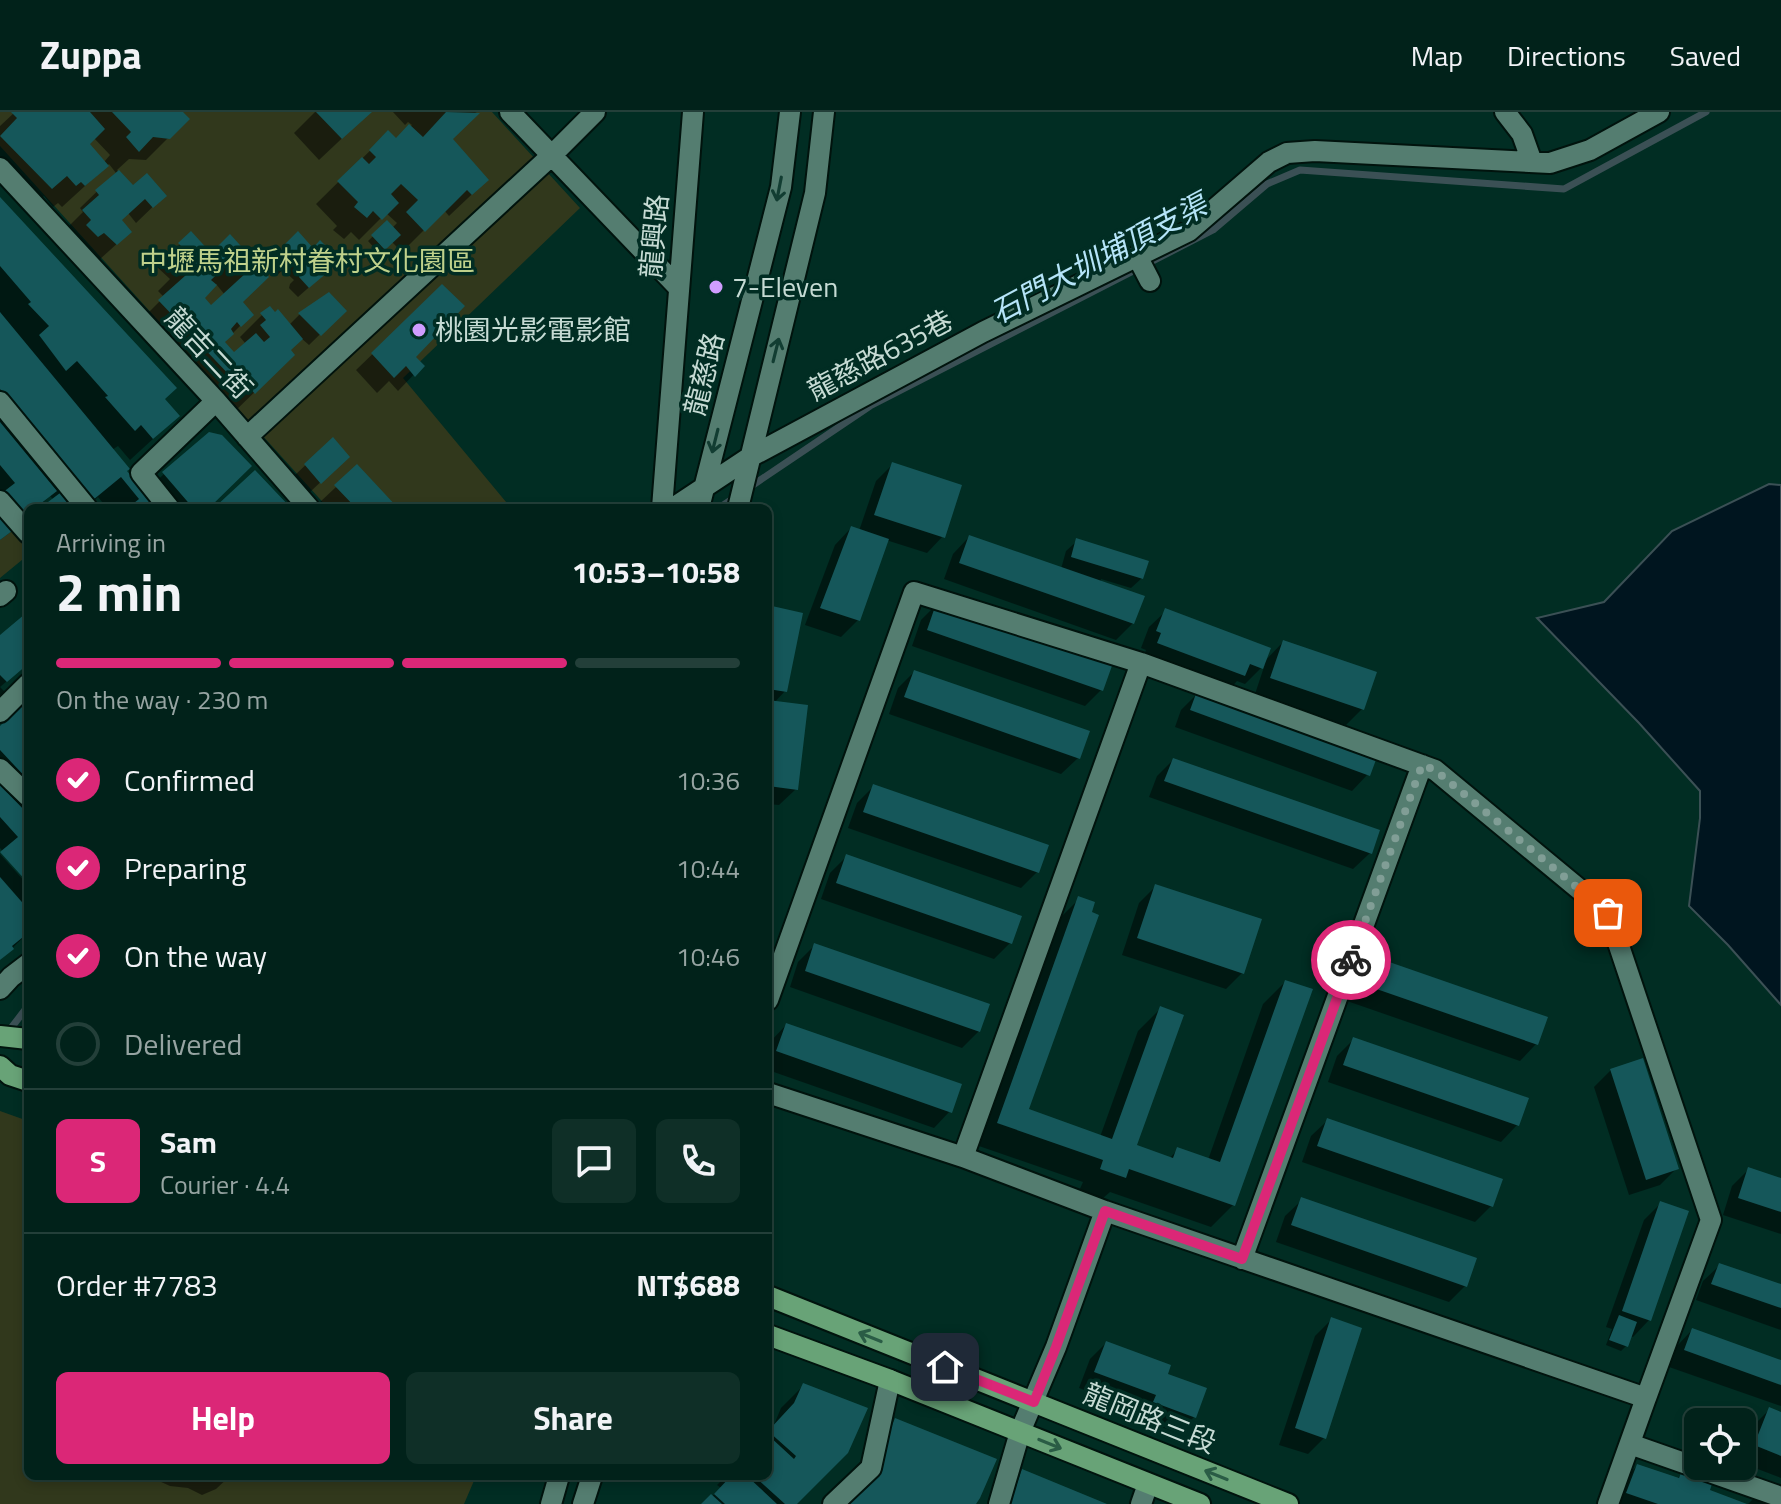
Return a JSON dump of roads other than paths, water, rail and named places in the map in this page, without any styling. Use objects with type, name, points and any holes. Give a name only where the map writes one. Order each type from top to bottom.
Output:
[{"type":"main road","points":[[0,1036],[24,1039]]},
{"type":"main road","points":[[0,1066],[10,1075],[24,1080]]},
{"type":"main road","name":"龍岡路三段","points":[[772,1298],[1288,1504]]},
{"type":"main road","points":[[772,1336],[890,1380],[1200,1504]]},
{"type":"street","points":[[510,112],[678,287]]},
{"type":"street","points":[[247,437],[595,112]]},
{"type":"street","name":"龍興路","points":[[662,504],[693,112]]},
{"type":"street","name":"龍慈路","points":[[700,504],[781,187],[790,112]]},
{"type":"street","points":[[739,504],[815,193],[824,112]]},
{"type":"street","points":[[1505,112],[1522,134],[1532,162]]},
{"type":"street","name":"龍慈路635巷","points":[[679,504],[750,457],[983,332],[1189,231],[1269,162],[1287,153],[1315,151],[1550,163],[1590,150],[1659,112]]},
{"type":"street","name":"龍吉二街","points":[[0,168],[216,401],[306,504]]},
{"type":"street","points":[[1137,256],[1150,281]]},
{"type":"street","points":[[166,504],[141,473],[216,401]]},
{"type":"street","points":[[0,402],[84,504]]},
{"type":"street","points":[[0,501],[24,528]]},
{"type":"street","points":[[772,989],[914,592],[1141,663],[1435,770],[1608,913],[1711,1220],[1608,1504]]},
{"type":"street","points":[[963,1157],[1141,663]]},
{"type":"street","points":[[0,712],[24,688]]},
{"type":"street","points":[[1242,1259],[1422,765]]},
{"type":"street","points":[[0,769],[24,792]]},
{"type":"street","points":[[0,989],[24,967]]},
{"type":"street","points":[[772,1094],[963,1157],[1105,1211],[1646,1398]]},
{"type":"street","points":[[999,1504],[1020,1432],[1056,1347],[1105,1211]]},
{"type":"street","points":[[833,1504],[871,1468],[890,1380]]},
{"type":"street","points":[[1630,1444],[1781,1497]]},
{"type":"street","points":[[551,1504],[558,1480]]},
{"type":"street","points":[[583,1504],[591,1480]]},
{"type":"street","points":[[1141,1504],[1148,1484]]},
{"type":"water","points":[[1769,484],[1781,485],[1781,1005],[1689,906],[1700,818],[1700,791],[1537,618],[1604,602],[1672,531]]},
{"type":"waterway","name":"石門大圳埔頂支渠","points":[[747,489],[870,406],[1213,230],[1267,184],[1300,170],[1564,189],[1706,112]]},
{"type":"waterway","name":"石門大圳埔頂支渠","points":[[725,504],[737,496]]},
{"type":"waterway","name":"石門大圳埔頂支渠","points":[[8,1032],[24,1011]]},
{"type":"place","name":"7-Eleven","points":[[716,287]]},
{"type":"place","name":"桃園光影電影館","points":[[419,330]]},
{"type":"park label","name":"中壢馬祖新村眷村文化園區","points":[[307,261]]}]
